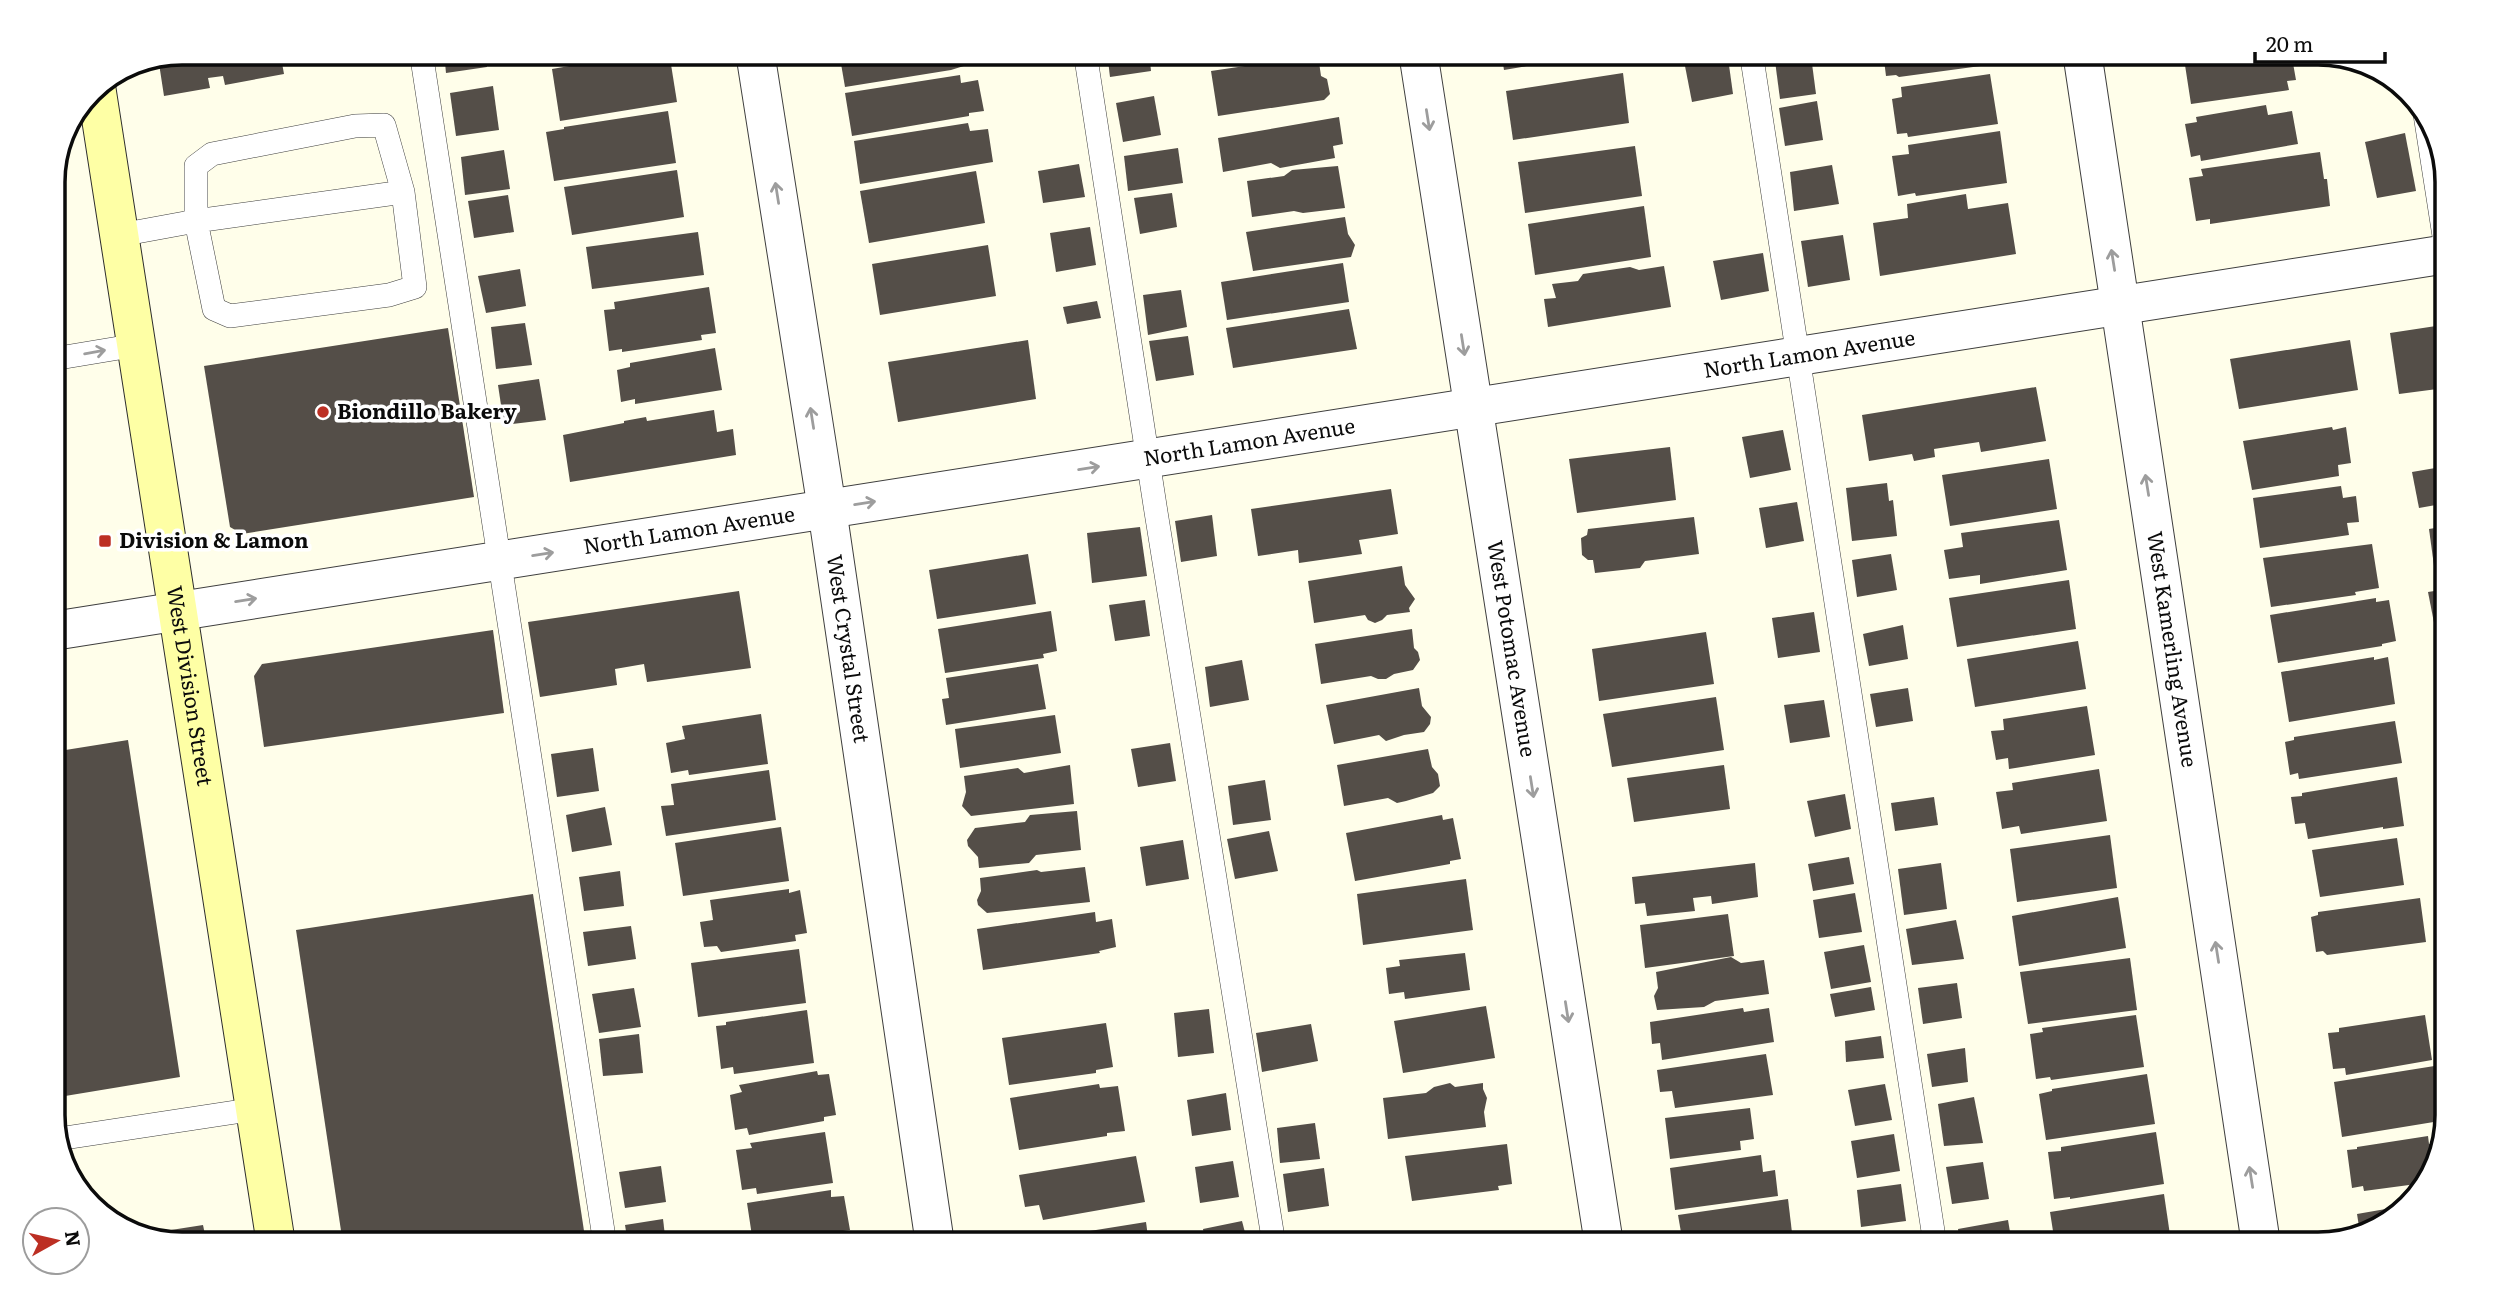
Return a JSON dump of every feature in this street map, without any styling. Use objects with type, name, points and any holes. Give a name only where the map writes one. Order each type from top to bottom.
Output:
[{"type":"main road","name":"West Division Street","points":[[98,101],[274,1232]]},
{"type":"street","name":"West Crystal Street","points":[[757,65],[827,509],[933,1232]]},
{"type":"street","name":"West Potomac Avenue","points":[[1420,65],[1602,1232]]},
{"type":"street","name":"West Kamerling Avenue","points":[[2084,65],[2260,1232]]},
{"type":"street","name":"North Lamon Avenue","points":[[65,629],[2435,257]]},
{"type":"lane","points":[[423,65],[603,1232]]},
{"type":"lane","points":[[1087,65],[1272,1232]]},
{"type":"lane","points":[[1753,65],[1933,1232]]},
{"type":"lane","points":[[384,125],[403,192],[415,287],[389,295],[230,316],[214,309],[197,221],[196,166],[212,154],[355,126],[384,125]]},
{"type":"lane","points":[[2431,150],[2435,178]]},
{"type":"lane","points":[[120,236],[197,221],[403,192]]},
{"type":"lane","points":[[65,357],[136,345]]},
{"type":"lane","points":[[67,1138],[255,1109]]},
{"type":"building","points":[[282,65],[284,74],[225,85],[223,76],[208,78],[210,88],[164,96],[160,67]]},
{"type":"building","points":[[445,65],[487,65],[487,67],[446,73]]},
{"type":"building","points":[[575,65],[671,65],[677,102],[560,121],[552,69]]},
{"type":"building","points":[[841,65],[967,65],[951,70],[845,87]]},
{"type":"building","points":[[1109,65],[1150,65],[1151,71],[1110,77]]},
{"type":"building","points":[[1251,65],[1319,65],[1321,76],[1327,79],[1330,94],[1324,100],[1218,116],[1211,71]]},
{"type":"building","points":[[1503,65],[1533,65],[1504,70]]},
{"type":"building","points":[[1729,65],[1733,94],[1692,102],[1685,66]]},
{"type":"building","points":[[1776,65],[1812,65],[1816,94],[1780,99]]},
{"type":"building","points":[[1885,65],[1988,65],[1899,77],[1886,76]]},
{"type":"building","points":[[2185,65],[2293,65],[2296,80],[2287,81],[2289,90],[2191,104]]},
{"type":"building","points":[[1623,73],[1629,123],[1513,140],[1506,91]]},
{"type":"building","points":[[1990,74],[1998,124],[1908,137],[1907,133],[1897,134],[1892,99],[1902,97],[1901,87]]},
{"type":"building","points":[[960,75],[961,83],[978,80],[984,111],[969,113],[969,116],[852,136],[845,93]]},
{"type":"building","points":[[493,86],[499,130],[456,136],[450,93]]},
{"type":"building","points":[[1154,96],[1161,135],[1123,142],[1116,103]]},
{"type":"building","points":[[1817,101],[1823,140],[1785,146],[1779,108]]},
{"type":"building","points":[[2266,105],[2268,115],[2292,111],[2298,144],[2201,161],[2200,155],[2191,157],[2185,124],[2197,122],[2196,117]]},
{"type":"building","points":[[668,111],[676,163],[554,181],[546,132]]},
{"type":"building","points":[[1339,117],[1343,144],[1333,146],[1335,158],[1280,168],[1271,163],[1223,172],[1218,138]]},
{"type":"building","points":[[968,123],[970,131],[988,129],[993,162],[860,184],[854,141]]},
{"type":"building","points":[[2000,131],[2007,183],[1916,196],[1915,193],[1898,196],[1892,156],[1909,154],[1908,145]]},
{"type":"building","points":[[2405,133],[2416,191],[2377,198],[2365,142]]},
{"type":"building","points":[[1635,146],[1642,196],[1525,213],[1518,162]]},
{"type":"building","points":[[1178,148],[1183,183],[1128,191],[1124,156]]},
{"type":"building","points":[[504,150],[510,189],[465,195],[461,157]]},
{"type":"building","points":[[2320,152],[2330,206],[2210,224],[2210,219],[2196,221],[2189,178],[2203,176],[2201,169]]},
{"type":"building","points":[[1079,164],[1085,197],[1043,203],[1038,171]]},
{"type":"building","points":[[1832,165],[1839,204],[1794,211],[1790,172]]},
{"type":"building","points":[[1338,166],[1345,208],[1252,217],[1247,181],[1284,176],[1292,170]]},
{"type":"building","points":[[677,170],[684,217],[572,235],[564,187]]},
{"type":"building","points":[[976,171],[985,223],[869,243],[860,191]]},
{"type":"building","points":[[1172,193],[1177,227],[1140,234],[1134,198]]},
{"type":"building","points":[[1966,194],[1968,209],[2008,203],[2016,254],[1880,276],[1873,223],[1908,218],[1907,204]]},
{"type":"building","points":[[508,195],[514,232],[474,238],[468,201]]},
{"type":"building","points":[[1644,206],[1651,257],[1535,275],[1528,224]]},
{"type":"building","points":[[1345,217],[1348,234],[1355,245],[1351,257],[1253,271],[1246,232]]},
{"type":"building","points":[[1090,227],[1096,265],[1056,272],[1050,233]]},
{"type":"building","points":[[698,232],[704,275],[592,289],[586,247]]},
{"type":"building","points":[[1843,235],[1850,280],[1808,287],[1801,241]]},
{"type":"building","points":[[988,245],[996,296],[880,315],[872,264]]},
{"type":"building","points":[[1763,253],[1769,291],[1721,300],[1713,261]]},
{"type":"building","points":[[1343,263],[1349,302],[1227,320],[1221,282]]},
{"type":"building","points":[[1664,266],[1671,307],[1548,327],[1544,299],[1556,298],[1552,284],[1578,281],[1583,274],[1630,267],[1639,270]]},
{"type":"building","points":[[520,269],[526,306],[486,313],[478,276]]},
{"type":"building","points":[[709,287],[716,333],[701,335],[702,340],[622,352],[622,349],[609,351],[604,310],[615,309],[614,302]]},
{"type":"building","points":[[1181,290],[1187,327],[1148,335],[1143,295]]},
{"type":"building","points":[[1097,301],[1101,318],[1067,324],[1063,307]]},
{"type":"building","points":[[1349,309],[1357,349],[1233,368],[1226,328]]},
{"type":"building","points":[[525,323],[532,365],[496,369],[491,327]]},
{"type":"building","points":[[2435,326],[2435,389],[2399,394],[2390,333]]},
{"type":"building","points":[[448,328],[474,497],[242,534],[230,527],[204,366]]},
{"type":"building","points":[[1188,336],[1194,375],[1156,381],[1149,341]]},
{"type":"building","points":[[1028,340],[1036,399],[898,422],[888,362]]},
{"type":"building","points":[[2350,340],[2358,390],[2239,409],[2230,359]]},
{"type":"building","points":[[715,348],[722,390],[635,404],[635,399],[621,402],[617,370],[630,367],[630,363]]},
{"type":"building","points":[[539,379],[546,420],[504,425],[498,385]]},
{"type":"building","points":[[2036,387],[2046,441],[1981,452],[1979,442],[1934,449],[1935,457],[1914,461],[1912,454],[1869,461],[1862,415]]},
{"type":"building","points":[[714,410],[717,432],[733,429],[736,455],[570,482],[563,435],[646,417],[647,421]]},
{"type":"building","points":[[2332,427],[2333,430],[2346,427],[2351,463],[2338,465],[2339,476],[2252,490],[2243,441]]},
{"type":"building","points":[[1783,430],[1791,470],[1750,478],[1742,437]]},
{"type":"building","points":[[1670,447],[1676,500],[1577,513],[1569,459]]},
{"type":"building","points":[[2049,459],[2057,509],[1950,526],[1942,475]]},
{"type":"building","points":[[2435,468],[2435,505],[2419,508],[2412,472]]},
{"type":"building","points":[[1887,483],[1889,501],[1893,500],[1897,536],[1852,541],[1846,488]]},
{"type":"building","points":[[2341,486],[2343,498],[2356,496],[2359,522],[2347,523],[2349,535],[2260,548],[2253,498]]},
{"type":"building","points":[[1391,489],[1398,534],[1359,540],[1362,554],[1299,563],[1298,550],[1258,556],[1251,509]]},
{"type":"building","points":[[1797,502],[1804,541],[1766,548],[1759,508]]},
{"type":"building","points":[[1212,515],[1217,556],[1181,562],[1175,521]]},
{"type":"building","points":[[1694,517],[1699,554],[1645,561],[1640,568],[1595,573],[1593,560],[1582,555],[1581,538],[1587,535],[1588,529]]},
{"type":"building","points":[[2059,520],[2067,570],[1980,584],[1980,575],[1949,579],[1944,550],[1963,547],[1961,533]]},
{"type":"building","points":[[1140,527],[1147,576],[1092,583],[1087,533]]},
{"type":"building","points":[[2435,528],[2435,566],[2434,566],[2429,529]]},
{"type":"building","points":[[2372,544],[2379,588],[2355,592],[2356,595],[2271,607],[2263,558]]},
{"type":"building","points":[[1028,554],[1036,604],[937,619],[929,570]]},
{"type":"building","points":[[1891,554],[1897,590],[1857,597],[1852,560]]},
{"type":"building","points":[[1402,566],[1405,585],[1415,599],[1409,608],[1410,612],[1387,615],[1375,623],[1365,615],[1314,623],[1308,581]]},
{"type":"building","points":[[2069,580],[2076,629],[1957,647],[1949,598]]},
{"type":"building","points":[[739,591],[751,668],[647,682],[644,664],[615,669],[617,685],[540,697],[528,622]]},
{"type":"building","points":[[2435,591],[2435,628],[2428,592]]},
{"type":"building","points":[[2376,598],[2376,602],[2389,600],[2396,641],[2382,646],[2278,663],[2270,615]]},
{"type":"building","points":[[1145,600],[1150,636],[1115,641],[1109,605]]},
{"type":"building","points":[[1051,611],[1057,651],[1043,654],[1044,658],[945,673],[938,629]]},
{"type":"building","points":[[1814,612],[1820,652],[1778,658],[1772,618]]},
{"type":"building","points":[[1903,625],[1908,659],[1869,666],[1863,634]]},
{"type":"building","points":[[1412,629],[1414,648],[1420,660],[1413,670],[1394,674],[1386,679],[1371,676],[1321,684],[1315,644]]},
{"type":"building","points":[[493,630],[504,713],[264,747],[254,676],[262,664]]},
{"type":"building","points":[[1706,632],[1714,684],[1599,701],[1592,649]]},
{"type":"building","points":[[2078,641],[2086,689],[1975,707],[1967,659]]},
{"type":"building","points":[[2374,657],[2374,660],[2388,657],[2395,704],[2289,722],[2281,672]]},
{"type":"building","points":[[1242,660],[1249,700],[1210,707],[1205,667]]},
{"type":"building","points":[[1038,664],[1046,709],[946,725],[942,699],[949,698],[946,678]]},
{"type":"building","points":[[1419,688],[1422,706],[1431,717],[1424,732],[1386,741],[1379,735],[1334,744],[1326,705]]},
{"type":"building","points":[[1908,688],[1913,721],[1876,727],[1870,694]]},
{"type":"building","points":[[1716,697],[1724,750],[1612,767],[1603,714]]},
{"type":"building","points":[[1824,700],[1830,737],[1790,743],[1784,705]]},
{"type":"building","points":[[2087,706],[2095,755],[2009,769],[2008,758],[1996,760],[1991,731],[2004,730],[2003,719]]},
{"type":"building","points":[[761,714],[768,764],[689,775],[688,770],[671,773],[666,743],[685,739],[682,726]]},
{"type":"building","points":[[1055,715],[1061,753],[960,768],[955,729]]},
{"type":"building","points":[[2395,721],[2402,763],[2299,779],[2298,773],[2290,775],[2285,742],[2294,740],[2294,737]]},
{"type":"building","points":[[128,740],[180,1077],[65,1096],[65,750]]},
{"type":"building","points":[[1170,743],[1176,781],[1138,787],[1131,749]]},
{"type":"building","points":[[593,748],[599,791],[557,797],[551,754]]},
{"type":"building","points":[[1428,749],[1440,786],[1433,793],[1397,803],[1388,798],[1344,806],[1337,765]]},
{"type":"building","points":[[1070,765],[1074,804],[971,816],[962,806],[966,792],[964,776],[1018,768],[1024,773]]},
{"type":"building","points":[[1724,765],[1730,809],[1634,822],[1627,778]]},
{"type":"building","points":[[2099,769],[2107,821],[2021,834],[2019,826],[2002,829],[1996,792],[2013,790],[2012,783]]},
{"type":"building","points":[[769,770],[776,820],[666,836],[661,806],[674,805],[671,784]]},
{"type":"building","points":[[2397,777],[2404,826],[2308,839],[2305,823],[2295,824],[2291,797]]},
{"type":"building","points":[[1265,780],[1271,820],[1233,825],[1228,786]]},
{"type":"building","points":[[1845,794],[1851,829],[1815,837],[1807,801]]},
{"type":"building","points":[[1934,797],[1938,825],[1895,831],[1891,803]]},
{"type":"building","points":[[605,807],[612,845],[572,852],[566,815]]},
{"type":"building","points":[[1077,811],[1081,850],[1036,855],[1029,863],[979,868],[978,857],[968,846],[967,840],[975,828],[1025,822],[1030,815]]},
{"type":"building","points":[[1442,815],[1443,820],[1453,818],[1461,859],[1450,861],[1450,864],[1355,881],[1346,833]]},
{"type":"building","points":[[781,827],[789,881],[683,896],[675,843]]},
{"type":"building","points":[[1269,831],[1278,871],[1235,879],[1227,839]]},
{"type":"building","points":[[2110,835],[2117,888],[2017,902],[2010,849]]},
{"type":"building","points":[[2397,838],[2404,885],[2320,897],[2312,850]]},
{"type":"building","points":[[1183,840],[1189,879],[1146,886],[1140,847]]},
{"type":"building","points":[[1849,857],[1854,884],[1813,891],[1808,864]]},
{"type":"building","points":[[1755,863],[1758,897],[1712,904],[1711,896],[1693,898],[1695,911],[1647,916],[1645,903],[1635,904],[1632,877]]},
{"type":"building","points":[[1941,863],[1947,909],[1904,915],[1898,869]]},
{"type":"building","points":[[1085,867],[1090,902],[987,913],[978,905],[980,878]]},
{"type":"building","points":[[620,871],[624,906],[584,911],[579,877]]},
{"type":"building","points":[[1466,879],[1473,930],[1363,945],[1357,894]]},
{"type":"building","points":[[789,889],[789,893],[800,890],[807,933],[795,935],[796,941],[721,952],[717,946],[704,947],[700,922],[713,920],[710,900]]},
{"type":"building","points":[[1855,893],[1862,932],[1819,938],[1813,900]]},
{"type":"building","points":[[533,894],[584,1232],[341,1232],[296,930]]},
{"type":"building","points":[[2118,897],[2126,948],[2019,966],[2012,916]]},
{"type":"building","points":[[2420,898],[2426,942],[2327,955],[2323,951],[2316,952],[2311,917],[2318,915],[2318,912]]},
{"type":"building","points":[[1095,912],[1096,922],[1112,919],[1116,947],[1099,951],[1100,953],[983,970],[977,929]]},
{"type":"building","points":[[1728,914],[1734,956],[1645,968],[1640,925]]},
{"type":"building","points":[[1956,920],[1964,959],[1912,965],[1906,929]]},
{"type":"building","points":[[631,926],[636,959],[588,966],[583,932]]},
{"type":"building","points":[[1864,945],[1871,982],[1831,989],[1824,952]]},
{"type":"building","points":[[799,949],[806,1003],[698,1017],[691,963]]},
{"type":"building","points":[[1465,953],[1470,990],[1405,999],[1404,992],[1389,994],[1386,968],[1400,966],[1399,960]]},
{"type":"building","points":[[1731,957],[1741,963],[1764,960],[1769,994],[1715,1001],[1704,1007],[1657,1010],[1654,996],[1658,988],[1656,972]]},
{"type":"building","points":[[2130,958],[2137,1010],[2028,1024],[2020,972]]},
{"type":"building","points":[[1957,983],[1962,1018],[1923,1024],[1918,988]]},
{"type":"building","points":[[1871,987],[1875,1010],[1835,1017],[1830,994]]},
{"type":"building","points":[[634,988],[641,1027],[599,1033],[592,994]]},
{"type":"building","points":[[1486,1006],[1495,1058],[1403,1073],[1394,1021]]},
{"type":"building","points":[[1743,1008],[1744,1012],[1769,1008],[1774,1042],[1662,1060],[1660,1043],[1652,1044],[1650,1022]]},
{"type":"building","points":[[1209,1009],[1214,1053],[1178,1057],[1174,1013]]},
{"type":"building","points":[[807,1010],[814,1063],[734,1074],[733,1067],[721,1069],[716,1026],[726,1025],[726,1022]]},
{"type":"building","points":[[2136,1015],[2144,1067],[2051,1080],[2050,1077],[2036,1079],[2030,1034],[2043,1032],[2042,1028]]},
{"type":"building","points":[[2425,1015],[2432,1060],[2346,1075],[2345,1068],[2333,1069],[2328,1033],[2339,1032],[2339,1028]]},
{"type":"building","points":[[1106,1023],[1113,1067],[1096,1070],[1096,1073],[1009,1085],[1002,1038]]},
{"type":"building","points":[[1311,1024],[1318,1061],[1262,1072],[1256,1033]]},
{"type":"building","points":[[639,1034],[643,1073],[603,1076],[599,1039]]},
{"type":"building","points":[[1881,1036],[1884,1058],[1846,1062],[1845,1041]]},
{"type":"building","points":[[1965,1048],[1968,1082],[1932,1087],[1927,1054]]},
{"type":"building","points":[[1766,1054],[1773,1095],[1675,1108],[1672,1091],[1660,1092],[1657,1070]]},
{"type":"building","points":[[2435,1066],[2435,1122],[2342,1137],[2334,1082]]},
{"type":"building","points":[[817,1071],[818,1075],[829,1074],[836,1115],[824,1117],[824,1121],[749,1135],[747,1128],[735,1130],[730,1095],[742,1092],[739,1085]]},
{"type":"building","points":[[2147,1074],[2155,1124],[2046,1140],[2039,1094],[2052,1089]]},
{"type":"building","points":[[1450,1083],[1455,1087],[1483,1083],[1487,1098],[1484,1112],[1486,1127],[1388,1139],[1383,1098],[1426,1093],[1434,1087]]},
{"type":"building","points":[[1099,1084],[1100,1088],[1118,1086],[1125,1131],[1019,1150],[1010,1098]]},
{"type":"building","points":[[1885,1084],[1892,1120],[1855,1126],[1848,1090]]},
{"type":"building","points":[[1226,1093],[1231,1130],[1192,1136],[1187,1100]]},
{"type":"building","points":[[1974,1097],[1983,1143],[1944,1146],[1938,1104]]},
{"type":"building","points":[[1750,1108],[1754,1139],[1740,1141],[1741,1150],[1670,1159],[1665,1118]]},
{"type":"building","points":[[1315,1123],[1320,1159],[1280,1163],[1277,1128]]},
{"type":"building","points":[[825,1132],[833,1183],[757,1194],[756,1188],[742,1190],[736,1150],[752,1148],[750,1143]]},
{"type":"building","points":[[2156,1132],[2164,1184],[2070,1199],[2054,1199],[2048,1152],[2061,1151],[2061,1147]]},
{"type":"building","points":[[1894,1134],[1900,1171],[1857,1178],[1851,1141]]},
{"type":"building","points":[[2428,1136],[2429,1144],[2431,1144],[2423,1167],[2412,1185],[2364,1191],[2363,1186],[2352,1188],[2347,1150]]},
{"type":"building","points":[[1507,1144],[1512,1184],[1498,1186],[1499,1190],[1412,1201],[1405,1156]]},
{"type":"building","points":[[1761,1155],[1763,1172],[1775,1170],[1778,1196],[1675,1210],[1670,1168]]},
{"type":"building","points":[[1136,1156],[1145,1202],[1043,1220],[1039,1205],[1025,1207],[1019,1175]]},
{"type":"building","points":[[1233,1161],[1239,1197],[1200,1203],[1195,1167]]},
{"type":"building","points":[[1983,1162],[1989,1199],[1952,1204],[1946,1167]]},
{"type":"building","points":[[661,1166],[666,1202],[625,1208],[619,1172]]},
{"type":"building","points":[[1324,1168],[1329,1206],[1288,1212],[1283,1174]]},
{"type":"building","points":[[1901,1184],[1906,1221],[1861,1227],[1857,1190]]},
{"type":"building","points":[[831,1190],[831,1197],[844,1196],[850,1230],[751,1232],[747,1203]]},
{"type":"building","points":[[2164,1194],[2170,1232],[2053,1232],[2050,1212]]},
{"type":"building","points":[[1788,1199],[1792,1232],[1681,1232],[1678,1215]]},
{"type":"building","points":[[2389,1208],[2359,1225],[2357,1214]]},
{"type":"building","points":[[663,1219],[665,1232],[626,1232],[625,1225]]},
{"type":"building","points":[[2008,1220],[2010,1232],[1958,1232],[1958,1229]]},
{"type":"building","points":[[1242,1221],[1245,1232],[1204,1232],[1203,1229]]},
{"type":"building","points":[[1146,1222],[1147,1232],[1084,1232]]},
{"type":"building","points":[[203,1225],[204,1232],[182,1232],[167,1231]]},
{"type":"place","name":"Biondillo Bakery","points":[[323,412]]},
{"type":"place","name":"Division & Lamon","points":[[105,541]]}]
